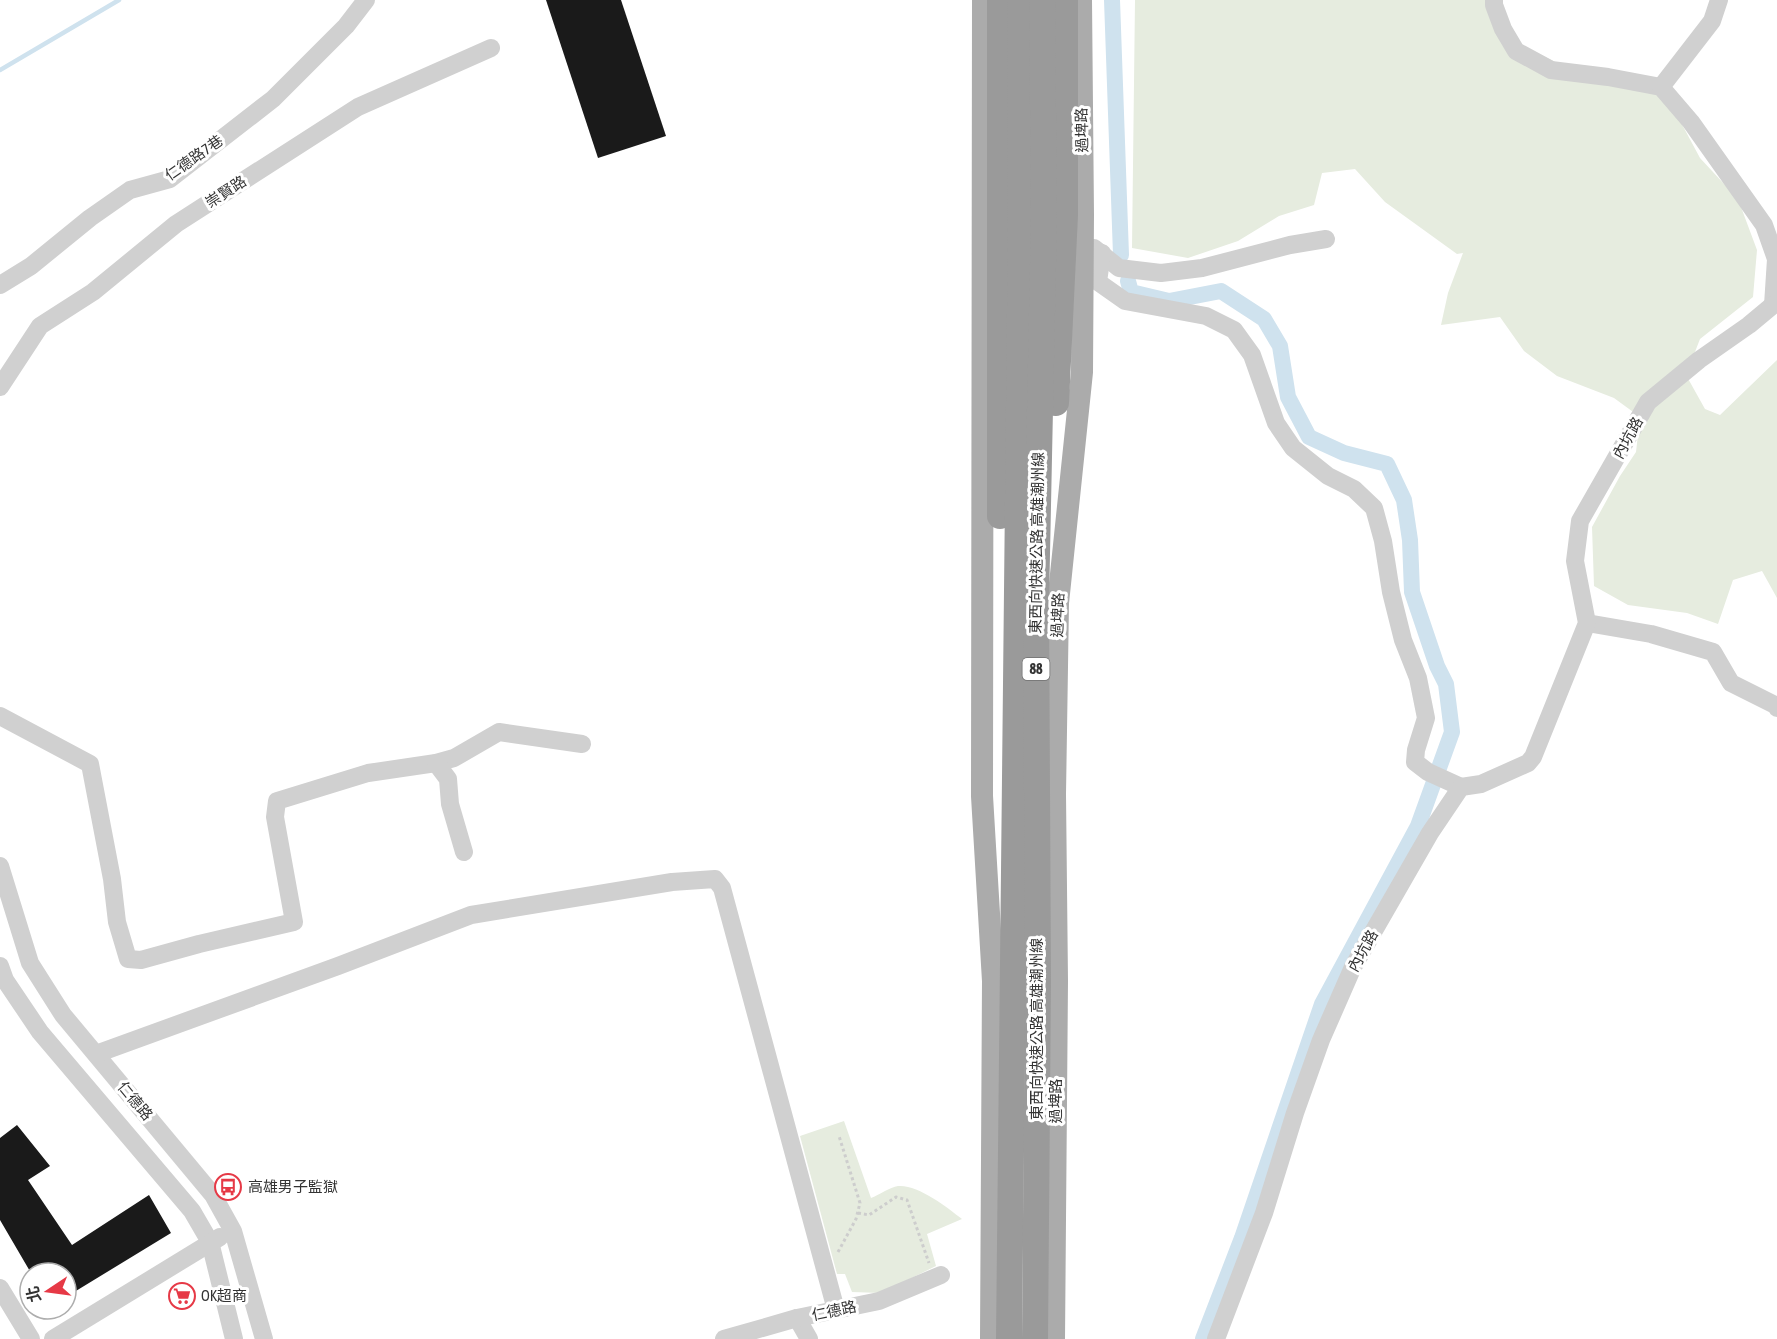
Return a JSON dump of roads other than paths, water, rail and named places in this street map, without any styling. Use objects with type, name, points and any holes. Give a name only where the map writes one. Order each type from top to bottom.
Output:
[{"type":"highway","points":[[1000,0],[1000,602],[1004,791],[1012,981]]},
{"type":"highway","name":"東西向快速公路 高雄潮州線","points":[[1010,1339],[1021,217],[1020,0]]},
{"type":"highway","name":"東西向快速公路 高雄潮州線","points":[[1035,1339],[1038,981],[1036,602],[1044,216],[1042,0]]},
{"type":"highway","points":[[1036,602],[1044,568],[1059,361],[1065,215],[1065,0]]},
{"type":"main road","points":[[983,0],[982,773],[993,981],[991,1339]]},
{"type":"main road","name":"過埤路","points":[[1054,1339],[1057,993],[1055,794],[1058,603],[1082,372],[1092,246],[1081,0]]},
{"type":"street","name":"仁德路7巷","points":[[0,285],[31,266],[130,190],[171,179],[273,99],[346,26],[366,0]]},
{"type":"street","points":[[1494,0],[1503,29],[1516,51],[1551,70],[1661,87],[1691,122],[1764,225],[1776,259],[1775,307]]},
{"type":"street","points":[[1661,87],[1712,21],[1719,0]]},
{"type":"street","name":"崇賢路","points":[[0,387],[40,326],[93,292],[176,224],[358,107],[491,48]]},
{"type":"street","points":[[1092,246],[1119,268],[1161,273],[1202,268],[1290,245],[1326,239]]},
{"type":"street","points":[[1092,246],[1098,282],[1125,301],[1206,316],[1234,330],[1251,355],[1276,423],[1293,448],[1328,476],[1354,489],[1374,508],[1383,541],[1391,592],[1403,640],[1418,678],[1426,718],[1416,750],[1415,762],[1428,772],[1461,787],[1481,784],[1528,763],[1533,757],[1587,623],[1651,633],[1713,652],[1731,683],[1777,708]]},
{"type":"street","name":"內坑路","points":[[1587,623],[1575,561],[1580,521],[1648,402],[1699,360],[1775,307]]},
{"type":"street","points":[[0,716],[90,764],[112,879],[117,922],[128,959],[141,960],[294,922],[274,817],[277,801],[368,773],[436,763],[454,758],[499,732],[582,744]]},
{"type":"street","points":[[436,763],[448,778],[450,804],[464,852]]},
{"type":"street","name":"內坑路","points":[[1216,1339],[1264,1213],[1294,1113],[1317,1051],[1349,977],[1430,833],[1461,787]]},
{"type":"street","name":"仁德路","points":[[0,866],[30,963],[63,1015],[213,1195],[233,1231],[264,1339]]},
{"type":"street","points":[[96,1054],[471,915],[672,882],[715,879],[722,888],[836,1310]]},
{"type":"street","name":"仁德路","points":[[2,976],[40,1032],[192,1211],[210,1242],[234,1339]]},
{"type":"street","points":[[53,1339],[210,1242],[233,1231]]},
{"type":"street","name":"仁德路","points":[[731,1338],[769,1333],[797,1318],[879,1301],[938,1277]]},
{"type":"street","points":[[0,1288],[31,1339]]},
{"type":"street","points":[[797,1318],[809,1339]]},
{"type":"waterway","points":[[0,70],[119,0]]},
{"type":"waterway","points":[[1112,0],[1121,255]]},
{"type":"waterway","points":[[1128,281],[1131,292],[1169,301],[1221,291],[1264,319],[1280,346],[1288,397],[1309,437],[1344,453],[1387,464],[1404,500],[1410,540],[1412,592],[1437,666],[1446,684],[1452,732],[1418,826],[1322,1004],[1242,1238],[1203,1339]]},
{"type":"place","name":"高雄男子監獄","points":[[228,1187]]},
{"type":"place","name":"OK超商","points":[[182,1296]]}]
